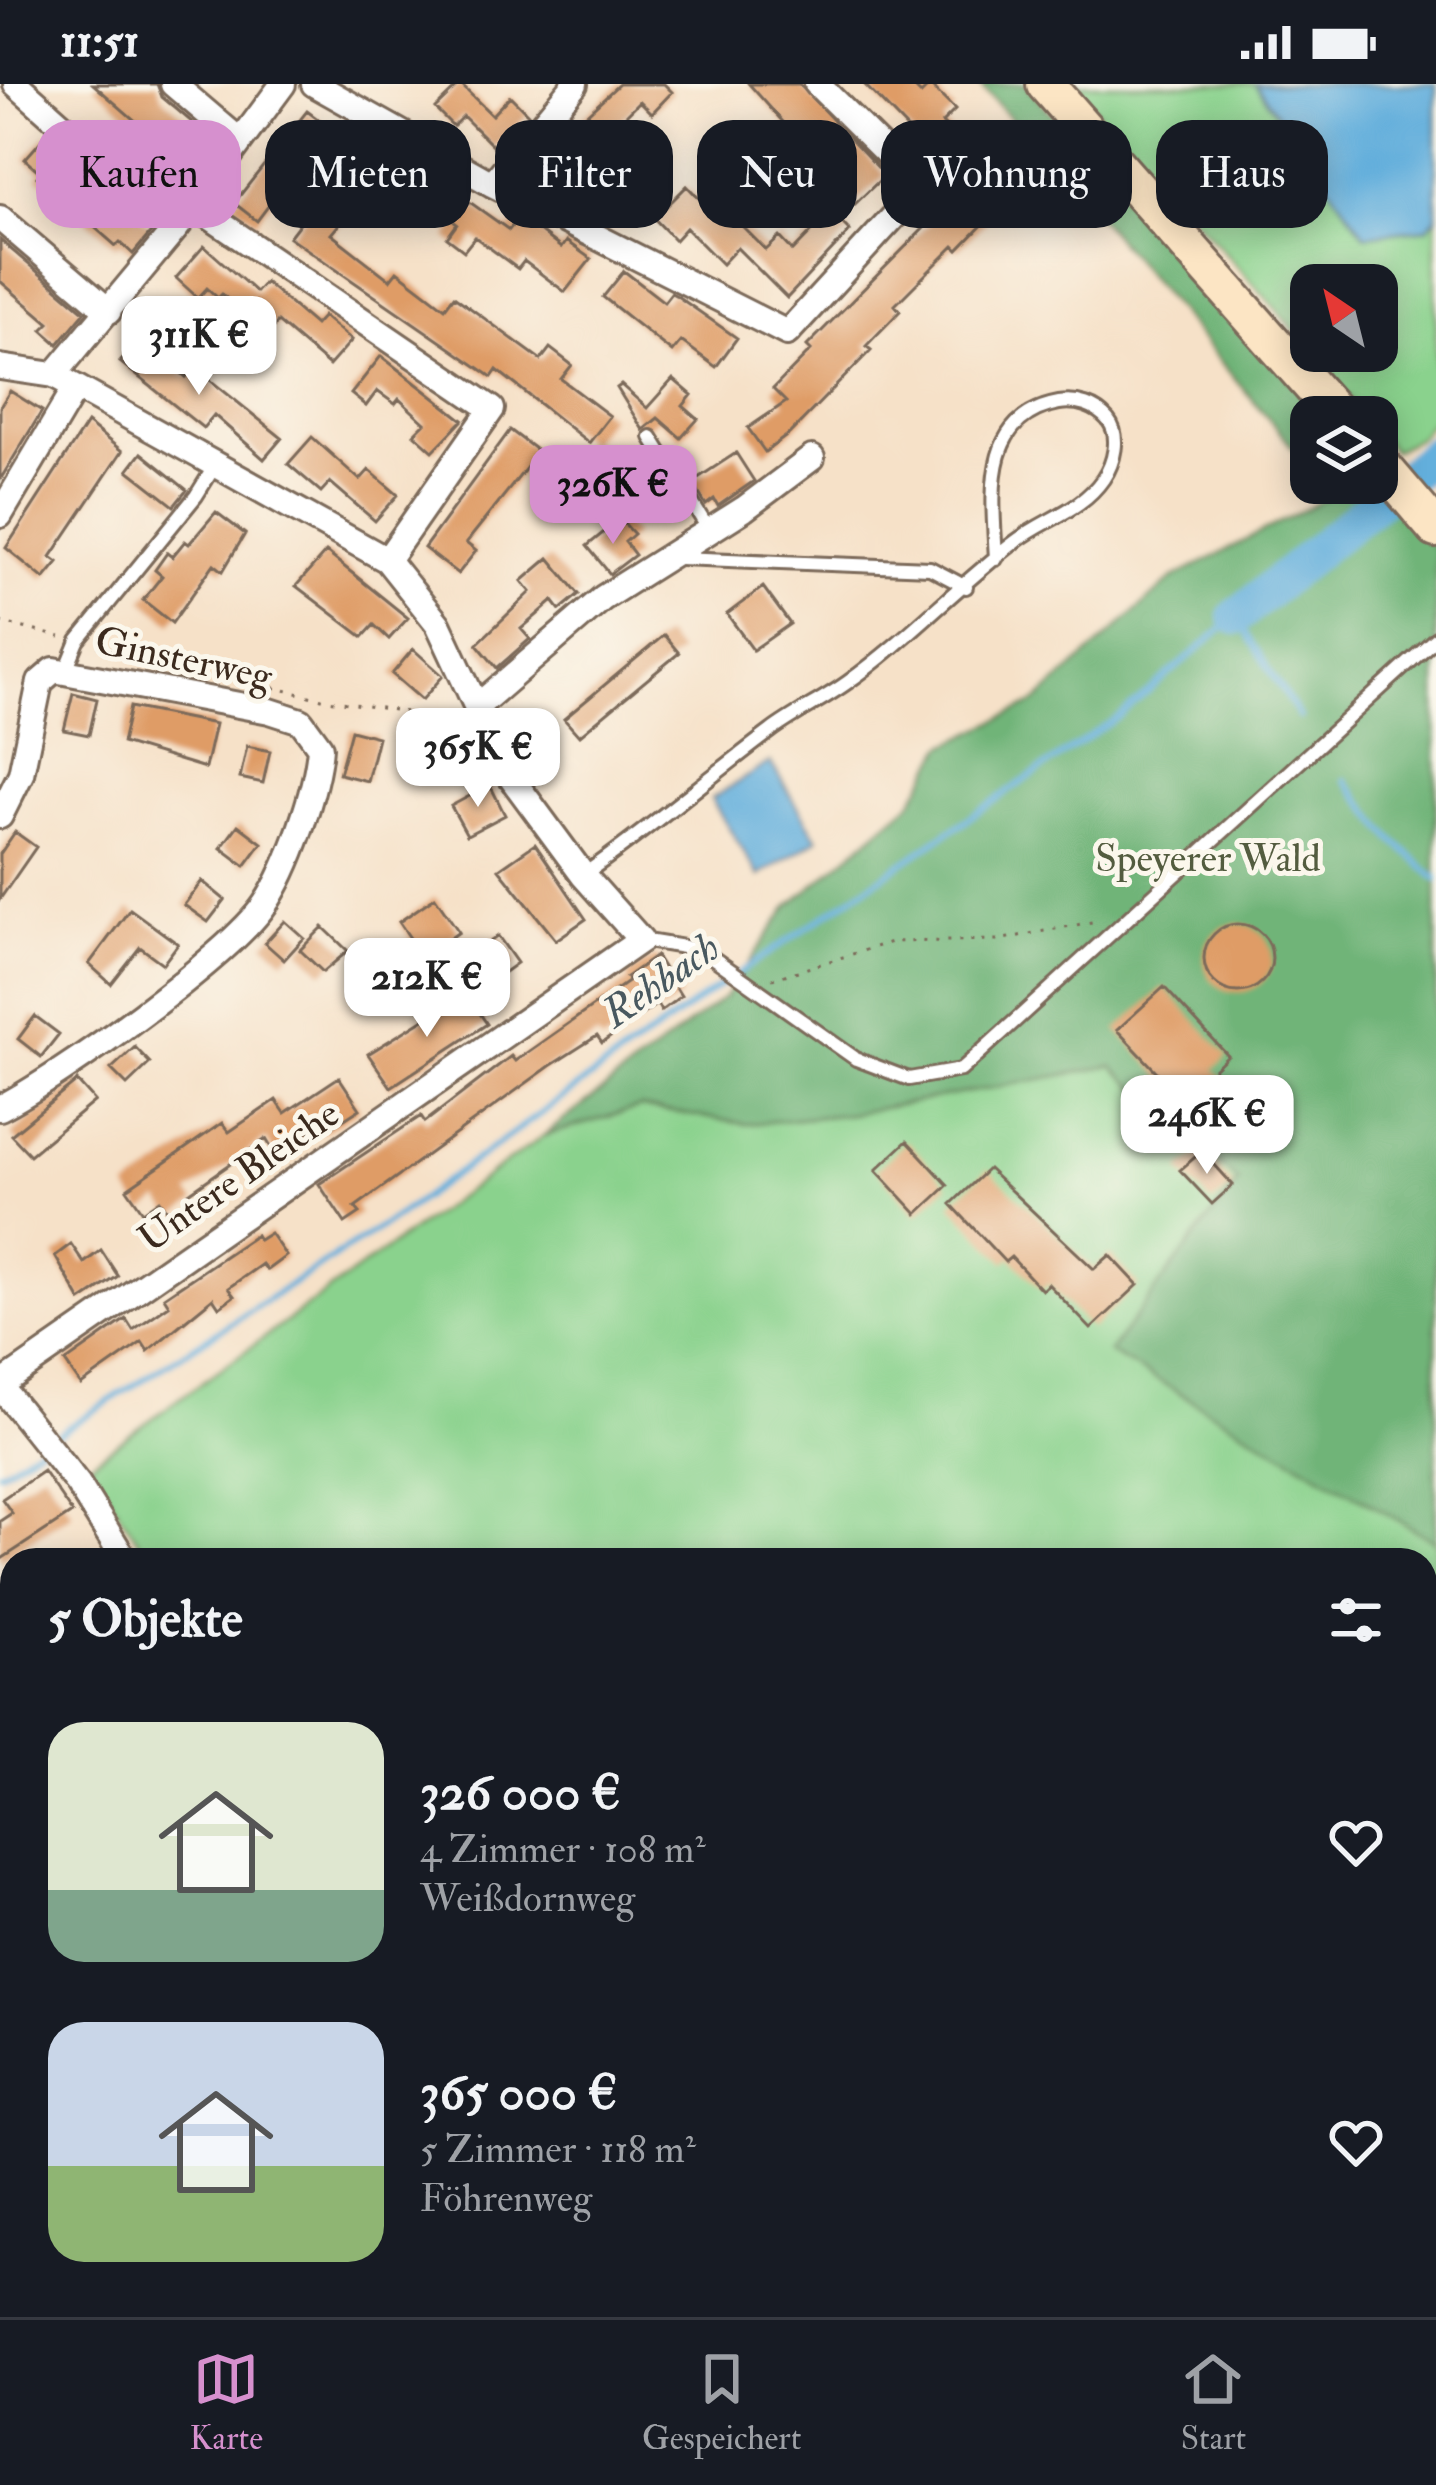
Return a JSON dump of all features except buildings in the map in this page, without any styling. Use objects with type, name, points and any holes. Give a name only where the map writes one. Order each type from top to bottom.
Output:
[{"type":"main road","points":[[1045,84],[1320,396]]},
{"type":"main road","points":[[1398,484],[1428,519]]},
{"type":"street","points":[[16,84],[56,120]]},
{"type":"street","points":[[173,84],[215,120]]},
{"type":"street","points":[[241,140],[283,84]]},
{"type":"street","points":[[314,84],[492,184],[787,333],[921,187],[817,84]]},
{"type":"street","points":[[492,184],[575,84]]},
{"type":"street","points":[[0,218],[109,311]]},
{"type":"street","points":[[0,515],[65,381],[109,311],[175,228]]},
{"type":"street","points":[[227,228],[492,409],[387,560]]},
{"type":"street","points":[[0,367],[65,381],[387,560],[438,624],[507,772],[583,875],[641,940]]},
{"type":"street","points":[[482,714],[603,598],[812,458]]},
{"type":"street","name":"Ginsterweg","points":[[0,816],[22,774],[40,682],[45,674],[65,670],[269,711],[312,730],[320,757],[292,847],[262,908],[137,1016],[0,1108]]},
{"type":"street","name":"Untere Bleiche","points":[[0,1385],[641,940]]},
{"type":"street","points":[[0,1385],[46,1442],[112,1548]]},
{"type":"lane","points":[[583,875],[775,728],[848,683],[996,559],[1087,497],[1106,476],[1116,448],[1112,425],[1096,408],[1069,401],[1043,406],[1018,421],[999,445],[993,472],[996,559]]},
{"type":"lane","points":[[651,436],[709,530]]},
{"type":"lane","points":[[65,670],[78,641],[183,513],[216,464]]},
{"type":"lane","points":[[661,560],[708,555],[772,564],[930,568],[966,587]]},
{"type":"lane","points":[[641,940],[702,950],[856,1059],[909,1079],[961,1070],[1436,638]]},
{"type":"path","points":[[0,622],[322,699],[482,714]]},
{"type":"path","points":[[751,986],[891,942],[998,940],[1128,915]]},
{"type":"green space","points":[[979,84],[1025,84],[1057,120],[1012,120]]},
{"type":"green space","points":[[1072,84],[1255,84],[1281,120],[1156,120],[1156,177],[1132,150],[1132,120],[1105,120]]},
{"type":"green space","points":[[1328,184],[1365,235],[1427,228],[1436,217],[1436,416],[1420,437],[1398,448],[1398,396],[1348,396],[1328,372],[1398,372],[1398,264],[1290,264],[1290,325],[1203,228],[1328,228]]},
{"type":"green space","points":[[1132,203],[1305,396],[1290,396],[1290,444],[1108,228],[1132,228]]},
{"type":"green space","name":"Speyerer Wald","points":[[1398,503],[1436,551],[1436,1542],[1109,1352],[1238,1181],[1112,1066],[849,1114],[746,1124],[641,1107],[543,1136],[725,997],[787,908],[912,802],[944,746],[1036,702],[1172,579],[1315,504]]},
{"type":"green space","points":[[1112,1065],[1238,1181],[1110,1352],[1436,1542],[1436,1548],[142,1548],[89,1464],[543,1136],[641,1107],[746,1124],[849,1114]]},
{"type":"water","points":[[1255,84],[1436,84],[1436,217],[1427,228],[1365,235],[1328,184],[1328,120],[1281,120]]},
{"type":"water","points":[[770,762],[818,839],[759,876],[711,799]]},
{"type":"waterway","name":"Rehbach","points":[[1236,617],[1436,453]]},
{"type":"waterway","name":"Rehbach","points":[[53,1437],[390,1221],[698,1001],[1120,716],[1236,617],[1299,717]]},
{"type":"waterway","name":"Rehbach","points":[[1345,780],[1391,838],[1436,879]]},
{"type":"waterway","name":"Rehbach","points":[[0,1472],[42,1445]]}]
